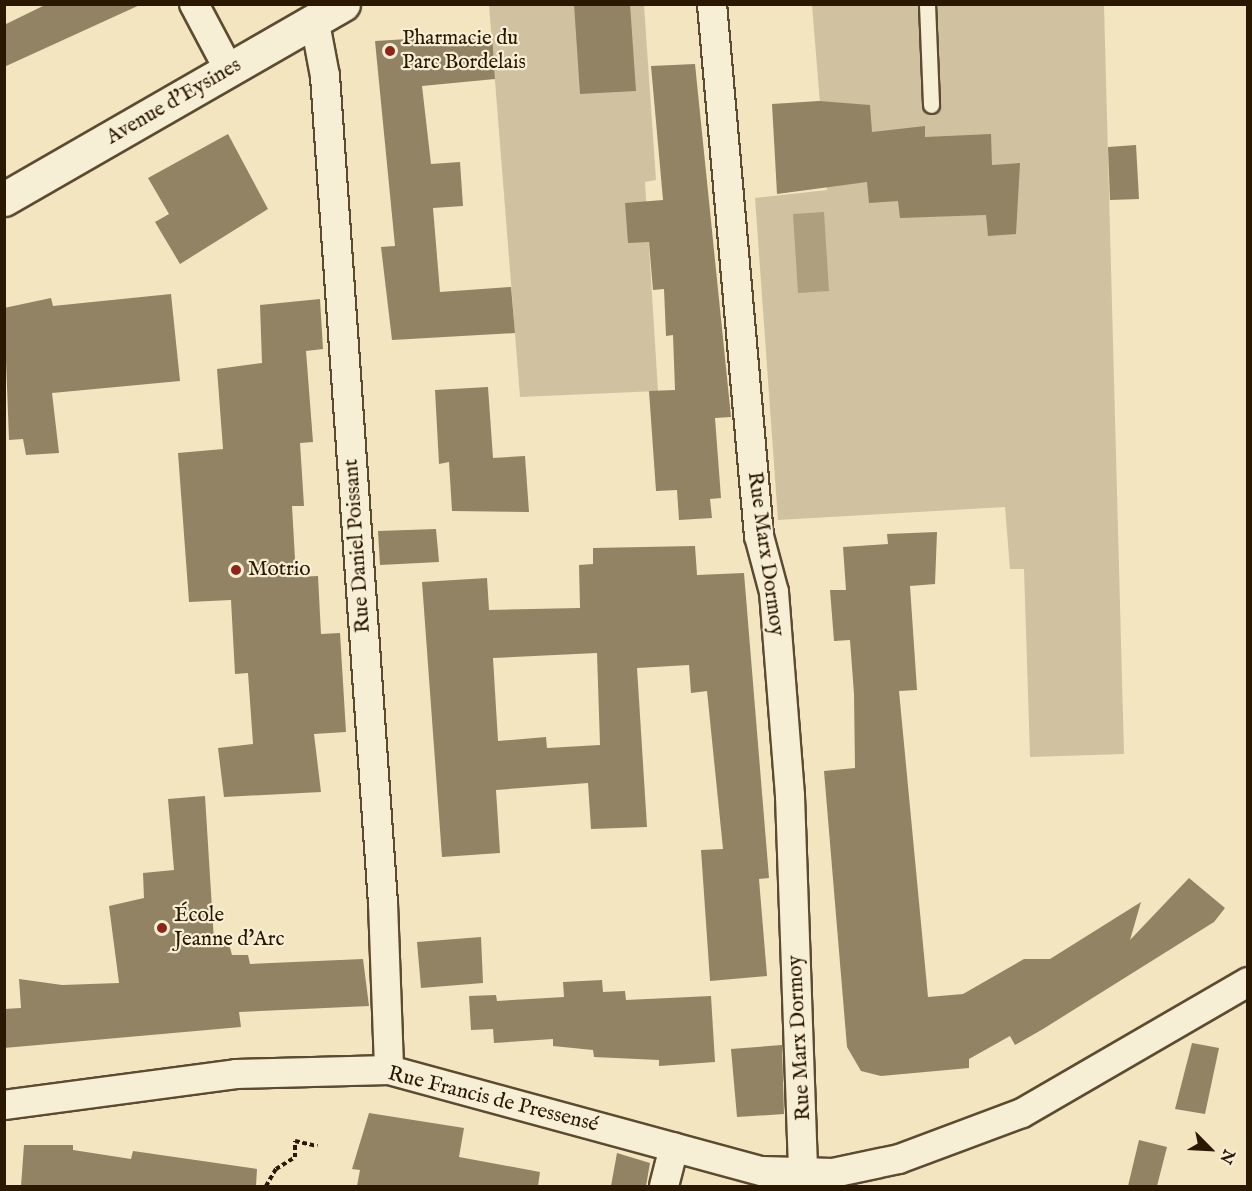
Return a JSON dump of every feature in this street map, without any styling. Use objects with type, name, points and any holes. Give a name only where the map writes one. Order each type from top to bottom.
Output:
[{"type":"street","points":[[194,4],[229,70]]},
{"type":"street","name":"Avenue d'Eysines","points":[[4,199],[315,23],[343,4]]},
{"type":"street","name":"Rue Marx Dormoy","points":[[712,4],[759,536],[774,592],[790,796],[802,1176]]},
{"type":"street","name":"Rue Daniel Poissant","points":[[315,23],[326,100],[384,914],[389,1070]]},
{"type":"street","name":"Rue Francis de Pressensé","points":[[4,1105],[236,1074],[389,1070],[674,1147],[802,1176],[873,1177],[1022,1113],[1248,982]]},
{"type":"street","points":[[664,1186],[674,1147]]},
{"type":"lane","points":[[927,4],[930,105]]},
{"type":"path","points":[[266,1186],[276,1168],[295,1157],[295,1141],[316,1146]]},
{"type":"shaded area","points":[[489,5],[644,5],[656,180],[645,182],[658,391],[520,397]]},
{"type":"shaded area","points":[[812,5],[1104,5],[1124,754],[1030,757],[1024,569],[1010,569],[1005,507],[778,520],[755,198],[827,190]]},
{"type":"shaded area","points":[[824,212],[829,291],[798,293],[793,214]]},
{"type":"building","points":[[47,4],[142,4],[4,67],[4,25]]},
{"type":"building","points":[[574,4],[630,4],[636,91],[580,94]]},
{"type":"building","points":[[492,34],[495,79],[422,86],[431,164],[460,162],[463,206],[433,208],[440,292],[511,287],[515,333],[392,340],[381,247],[395,246],[375,41]]},
{"type":"building","points":[[695,64],[731,417],[715,418],[721,498],[710,499],[712,518],[679,520],[677,490],[656,491],[649,391],[675,390],[673,335],[666,336],[664,289],[653,290],[649,242],[628,243],[625,203],[663,200],[651,66]]},
{"type":"building","points":[[819,101],[870,105],[872,132],[925,126],[925,137],[991,134],[992,165],[1020,163],[1016,234],[988,236],[986,215],[900,218],[898,201],[869,203],[867,182],[777,194],[772,104]]},
{"type":"building","points":[[228,134],[268,209],[180,264],[155,222],[169,214],[148,178]]},
{"type":"building","points":[[1136,145],[1139,199],[1110,200],[1108,147]]},
{"type":"building","points":[[171,294],[180,381],[52,393],[59,453],[26,455],[23,439],[9,440],[4,308],[51,298],[53,306]]},
{"type":"building","points":[[320,299],[323,349],[306,351],[313,442],[300,443],[304,506],[292,506],[296,577],[318,576],[321,634],[340,633],[346,732],[314,734],[321,792],[224,797],[218,748],[253,744],[248,673],[235,674],[231,600],[189,602],[178,453],[223,449],[217,369],[262,363],[260,305]]},
{"type":"building","points":[[488,387],[493,458],[525,456],[529,512],[452,511],[449,462],[439,464],[435,390]]},
{"type":"building","points":[[436,529],[439,562],[380,565],[378,531]]},
{"type":"building","points":[[937,532],[935,584],[910,586],[917,690],[899,691],[928,997],[963,994],[1024,959],[1050,959],[1141,902],[1130,940],[1189,878],[1225,908],[1214,922],[1043,1029],[1015,1045],[1010,1036],[969,1059],[969,1068],[881,1076],[861,1071],[847,1047],[824,771],[855,768],[854,694],[850,640],[834,641],[830,590],[846,590],[843,547],[888,544],[887,534]]},
{"type":"building","points":[[695,546],[697,575],[744,573],[769,878],[759,879],[767,976],[710,981],[701,850],[723,849],[707,691],[691,693],[689,665],[637,668],[647,827],[591,829],[588,783],[496,790],[500,853],[442,857],[422,582],[487,578],[489,610],[580,608],[579,565],[593,564],[593,548]],"holes":[[[597,653],[600,745],[547,748],[546,737],[498,741],[493,658]]]},
{"type":"building","points":[[205,796],[214,941],[228,940],[232,955],[248,955],[250,964],[363,959],[369,1006],[239,1012],[241,1027],[4,1048],[4,1009],[21,1008],[19,979],[62,985],[119,983],[109,906],[144,898],[143,873],[174,870],[168,799]]},
{"type":"building","points":[[481,937],[483,983],[421,988],[417,942]]},
{"type":"building","points":[[602,980],[603,992],[625,991],[626,1000],[711,996],[715,1062],[659,1066],[659,1060],[594,1057],[593,1050],[553,1046],[553,1039],[494,1043],[493,1029],[471,1030],[469,996],[496,995],[497,1001],[564,997],[563,982]]},
{"type":"building","points":[[1192,1043],[1219,1048],[1205,1114],[1175,1109]]},
{"type":"building","points":[[782,1045],[784,1114],[737,1117],[731,1049]]},
{"type":"building","points":[[369,1113],[464,1128],[459,1157],[540,1172],[538,1186],[357,1186],[360,1170],[352,1169]]},
{"type":"building","points":[[1139,1140],[1167,1147],[1157,1186],[1128,1186]]},
{"type":"building","points":[[24,1145],[73,1145],[73,1150],[131,1159],[133,1151],[257,1169],[256,1186],[21,1186]]},
{"type":"building","points":[[617,1153],[650,1163],[646,1186],[611,1186]]},
{"type":"place","name":"Pharmacie du Parc Bordelais","points":[[390,51]]},
{"type":"place","name":"Motrio","points":[[236,570]]},
{"type":"place","name":"École Jeanne d'Arc","points":[[162,928]]}]
